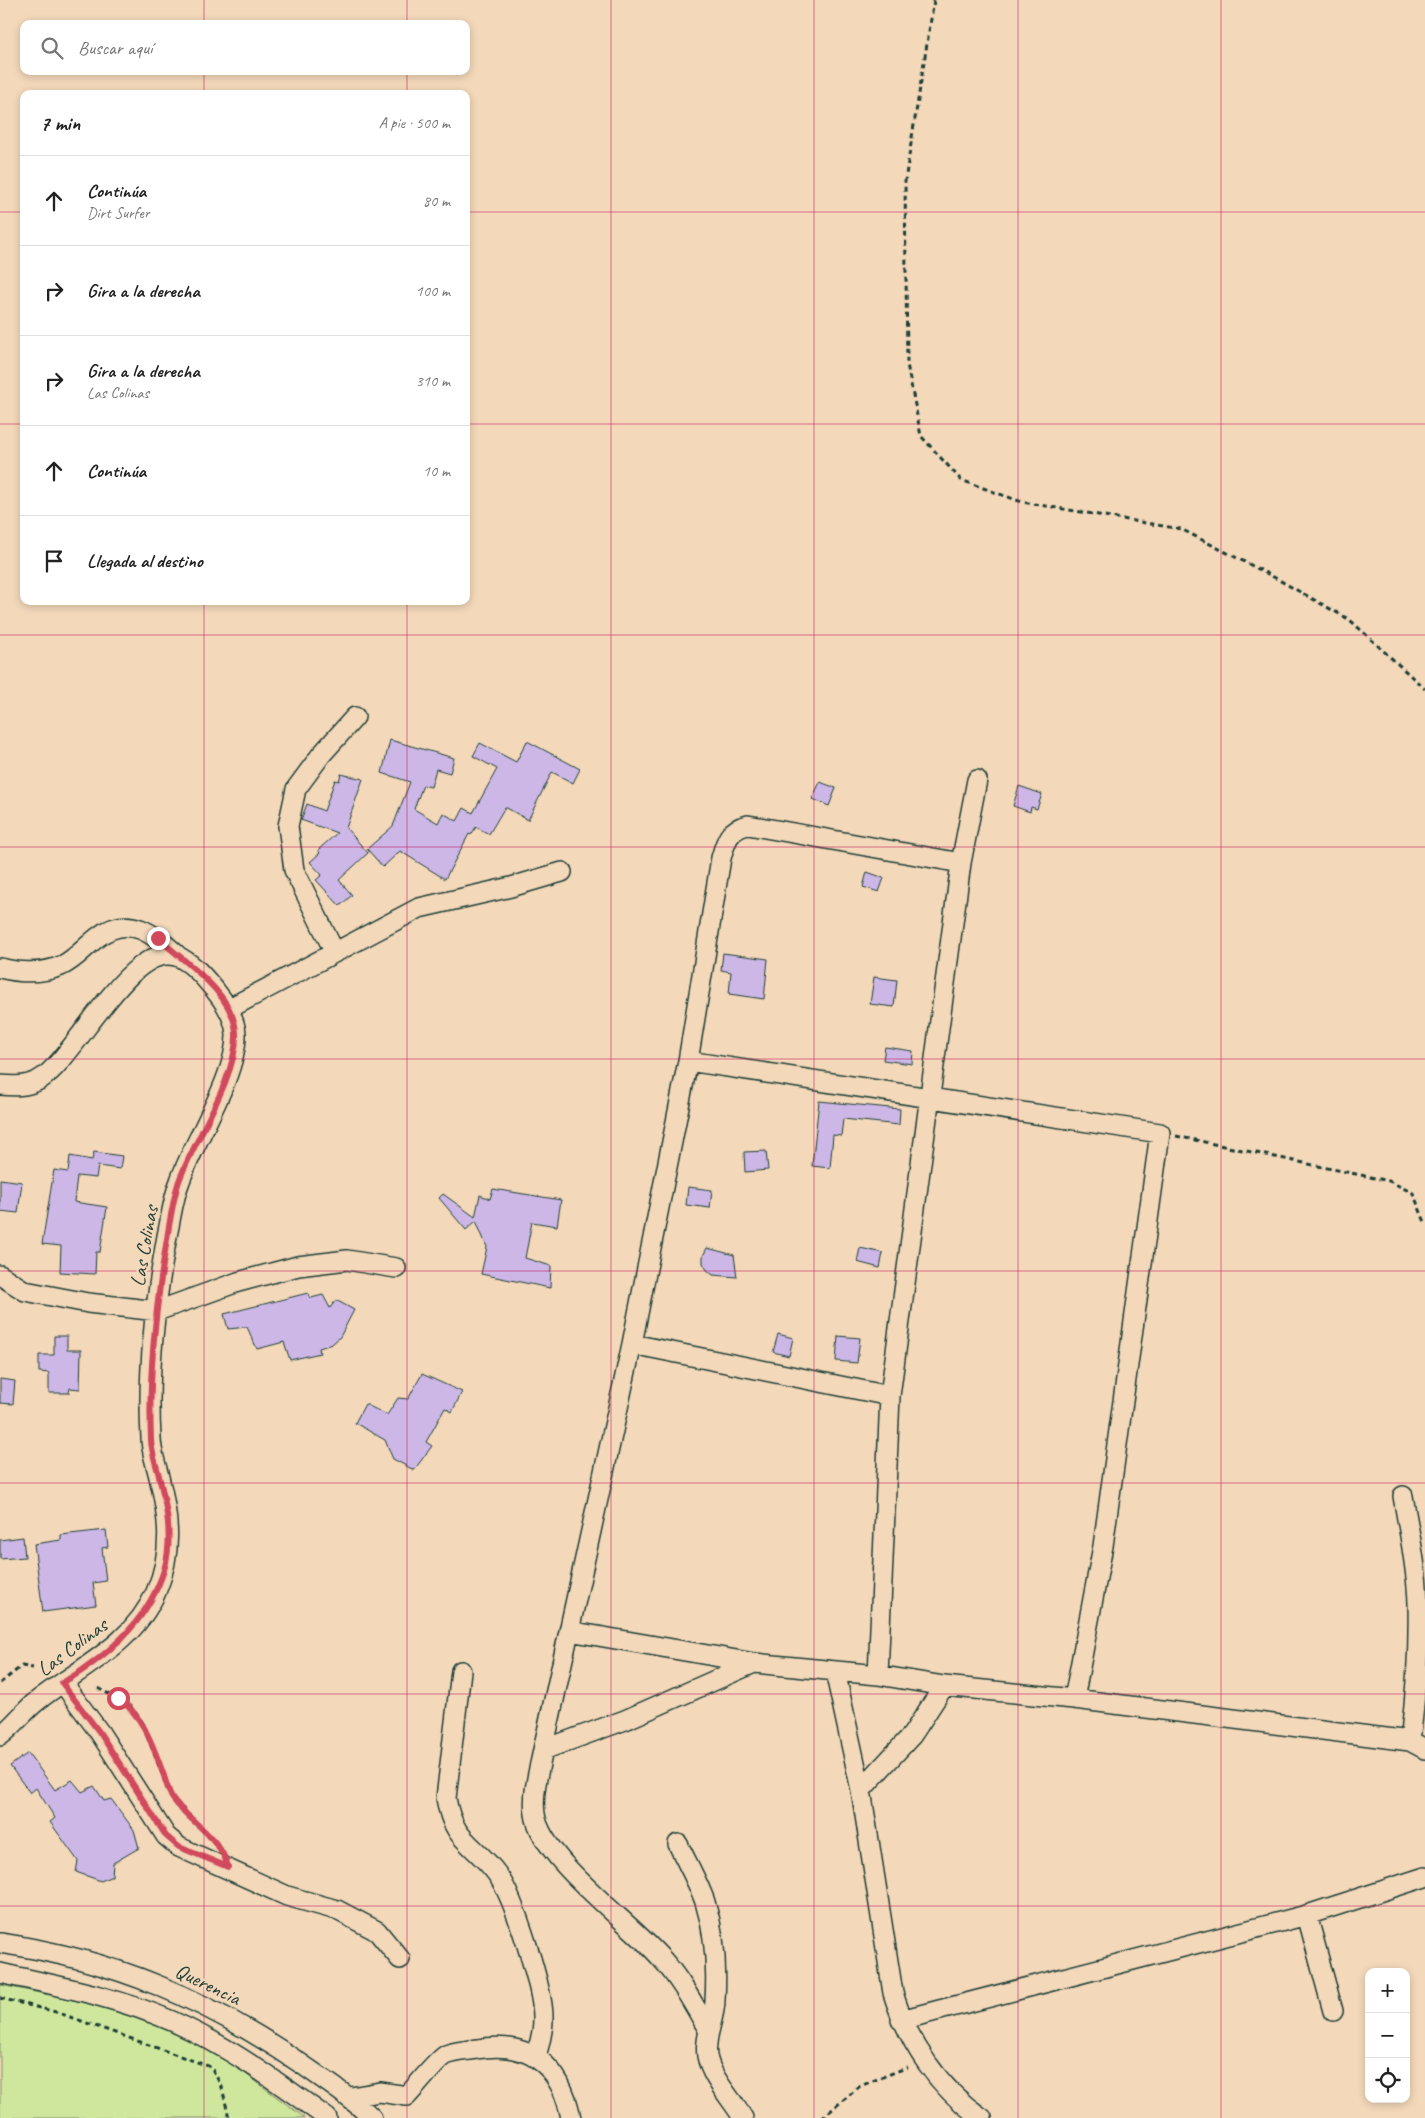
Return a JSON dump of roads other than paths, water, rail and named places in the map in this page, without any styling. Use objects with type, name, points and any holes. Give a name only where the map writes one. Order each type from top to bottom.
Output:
[{"type":"street","points":[[334,951],[294,870],[288,826],[296,789],[321,755],[355,717]]},
{"type":"street","points":[[878,1674],[890,1396],[961,863],[977,780]]},
{"type":"street","points":[[709,2031],[681,1983],[661,1957],[570,1869],[545,1840],[535,1814],[536,1788],[542,1750],[632,1344],[688,1061],[722,858],[730,834],[737,828],[748,825],[961,863]]},
{"type":"street","points":[[228,1009],[334,951],[419,908],[512,887],[562,872]]},
{"type":"street","name":"Las Colinas","points":[[0,968],[29,973],[61,966],[99,936],[118,927],[135,926],[158,938],[178,956],[197,968],[228,1009],[236,1032],[235,1048],[225,1080],[179,1182],[167,1236],[157,1311],[149,1383],[151,1442],[168,1511],[169,1542],[165,1569],[155,1595],[123,1638],[97,1660],[35,1703],[0,1736]]},
{"type":"street","points":[[0,1085],[20,1086],[37,1081],[43,1077],[54,1069],[115,989],[134,971],[165,956],[178,956]]},
{"type":"street","points":[[688,1061],[1160,1132],[1103,1546],[1074,1699]]},
{"type":"street","points":[[0,1275],[25,1290],[88,1303],[157,1311],[238,1282],[298,1266],[347,1260],[396,1268]]},
{"type":"street","points":[[632,1344],[890,1396]]},
{"type":"street","points":[[569,1631],[754,1663],[878,1674],[944,1686],[1074,1699],[1417,1745],[1415,1687],[1418,1602],[1415,1567],[1403,1496]]},
{"type":"street","points":[[542,1750],[625,1720],[754,1663]]},
{"type":"street","points":[[461,1671],[446,1798],[449,1815],[456,1830],[466,1844],[497,1874],[509,1893],[518,1916],[544,2017],[542,2035],[536,2056]]},
{"type":"street","points":[[835,1671],[861,1790],[893,1993],[901,2020],[925,2060],[962,2105],[982,2118]]},
{"type":"street","points":[[62,1683],[100,1733],[166,1836],[179,1847],[228,1867],[287,1896],[337,1910],[377,1931],[400,1959]]},
{"type":"street","points":[[861,1790],[912,1735],[944,1686]]},
{"type":"street","points":[[678,1844],[705,1902],[713,1939],[716,1973],[715,2004],[709,2031],[707,2057],[714,2074],[743,2118]]},
{"type":"street","points":[[901,2020],[1307,1915],[1425,1877]]},
{"type":"street","points":[[1307,1915],[1333,2011]]},
{"type":"street","name":"Querencia","points":[[0,1943],[97,1962],[182,1995],[230,2019],[274,2046],[350,2097],[372,2118]]},
{"type":"street","points":[[0,1973],[88,1992],[173,2022],[258,2069],[327,2118]]},
{"type":"street","points":[[334,2118],[350,2097],[380,2092],[407,2096],[446,2055],[490,2047],[513,2048],[536,2056],[552,2071],[568,2098],[571,2118]]}]
